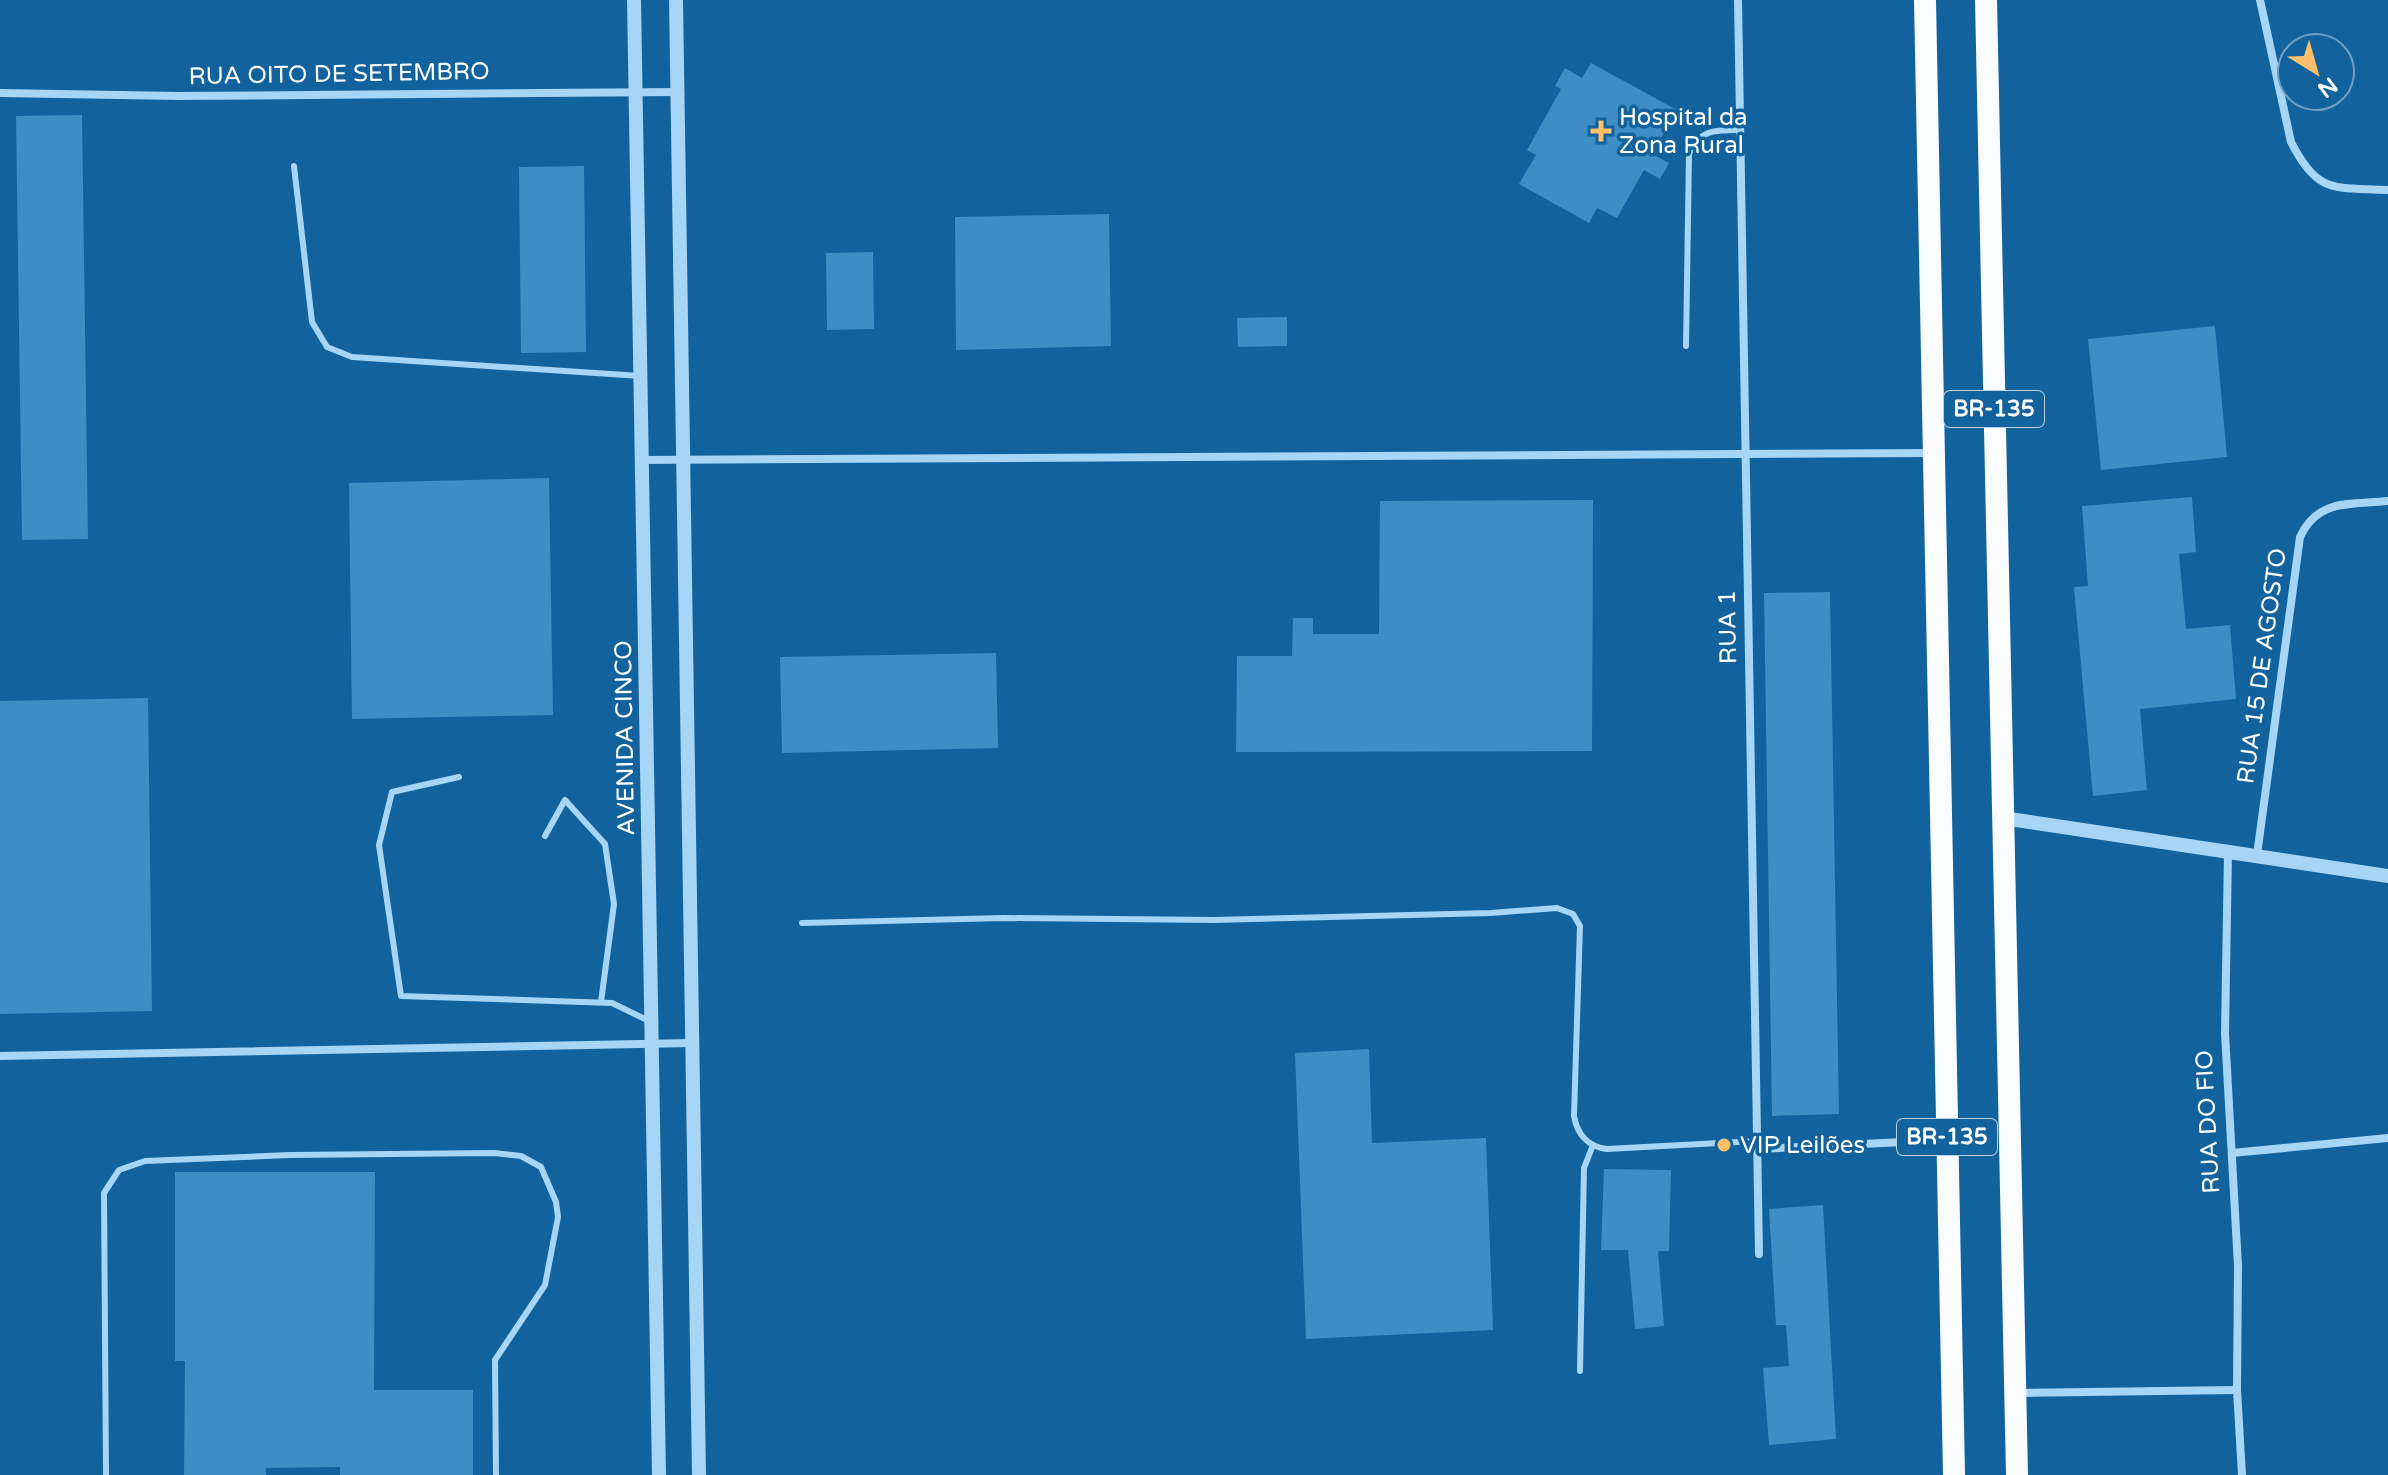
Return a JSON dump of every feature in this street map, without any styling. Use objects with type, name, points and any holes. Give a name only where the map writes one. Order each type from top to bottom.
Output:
[{"type":"highway","name":"BR-135","points":[[1925,0],[1954,1475]]},
{"type":"highway","name":"BR-135","points":[[1986,0],[2017,1475]]},
{"type":"street","name":"AVENIDA CINCO","points":[[634,0],[659,1475]]},
{"type":"street","points":[[676,0],[699,1475]]},
{"type":"street","name":"RUA 1","points":[[1738,0],[1759,1254]]},
{"type":"street","points":[[2260,0],[2291,142],[2302,164],[2310,175],[2331,186],[2388,190]]},
{"type":"street","name":"RUA OITO DE SETEMBRO","points":[[0,93],[178,96],[678,92]]},
{"type":"street","points":[[643,460],[1933,453]]},
{"type":"street","name":"RUA 15 DE AGOSTO","points":[[2257,855],[2300,537],[2311,518],[2324,508],[2388,501]]},
{"type":"street","points":[[2003,818],[2388,876]]},
{"type":"street","name":"RUA DO FIO","points":[[2228,852],[2225,1033],[2238,1266],[2237,1390],[2242,1475]]},
{"type":"street","points":[[0,1056],[692,1043]]},
{"type":"street","points":[[2232,1153],[2388,1138]]},
{"type":"street","points":[[1757,1145],[1947,1140]]},
{"type":"street","points":[[2015,1394],[2237,1390]]},
{"type":"lane","points":[[1686,346],[1689,154],[1696,141],[1707,132],[1740,130]]},
{"type":"lane","points":[[294,166],[312,322],[327,347],[352,357],[641,376]]},
{"type":"lane","points":[[459,777],[392,792],[379,845],[401,996],[612,1003],[651,1021]]},
{"type":"lane","points":[[545,836],[565,800],[605,844],[614,904],[601,1002]]},
{"type":"lane","points":[[802,923],[1004,918],[1214,920],[1567,910],[1578,918],[1580,926],[1574,1116],[1578,1131],[1593,1145],[1607,1149],[1757,1145]]},
{"type":"lane","points":[[1580,1371],[1584,1168],[1593,1145]]},
{"type":"lane","points":[[106,1475],[104,1193],[119,1170],[145,1161],[290,1155],[494,1153],[521,1156],[541,1167],[556,1202],[558,1217],[545,1285],[495,1360],[496,1475]]},
{"type":"building","name":"Hospital da Zona Rural","points":[[1591,63],[1677,110],[1652,154],[1669,163],[1660,179],[1644,170],[1617,218],[1597,208],[1589,223],[1519,184],[1536,155],[1527,150],[1561,89],[1555,86],[1565,68],[1582,78]]},
{"type":"building","points":[[82,115],[88,539],[22,540],[16,116]]},
{"type":"building","points":[[584,166],[586,352],[521,353],[519,167]]},
{"type":"building","points":[[1109,214],[1111,346],[956,350],[955,217]]},
{"type":"building","points":[[873,252],[874,329],[827,330],[826,253]]},
{"type":"building","points":[[1287,317],[1287,346],[1238,347],[1237,318]]},
{"type":"building","points":[[2215,326],[2227,457],[2101,470],[2088,339]]},
{"type":"building","points":[[549,478],[553,715],[352,719],[349,483]]},
{"type":"building","points":[[2192,497],[2196,552],[2179,554],[2186,629],[2230,625],[2236,699],[2140,709],[2147,790],[2093,796],[2074,587],[2088,586],[2082,506]]},
{"type":"building","points":[[1593,500],[1592,751],[1236,752],[1237,656],[1292,656],[1293,618],[1313,618],[1313,634],[1379,634],[1380,501]]},
{"type":"building","points":[[1830,592],[1839,1114],[1772,1116],[1764,593]]},
{"type":"building","points":[[996,653],[998,748],[782,753],[780,657]]},
{"type":"building","points":[[148,698],[152,1011],[0,1014],[0,701]]},
{"type":"building","points":[[1369,1049],[1372,1143],[1486,1138],[1493,1330],[1306,1339],[1295,1053]]},
{"type":"building","points":[[1604,1169],[1671,1170],[1669,1251],[1658,1251],[1664,1326],[1635,1329],[1628,1250],[1601,1250]]},
{"type":"building","points":[[175,1172],[375,1172],[374,1390],[473,1390],[473,1475],[340,1475],[340,1467],[266,1468],[266,1475],[184,1475],[185,1361],[175,1361]]},
{"type":"building","points":[[1823,1205],[1836,1439],[1769,1445],[1763,1368],[1789,1366],[1786,1325],[1776,1325],[1769,1209]]},
{"type":"place","name":"Hospital da Zona Rural","points":[[1601,131]]},
{"type":"place","name":"VIP Leilões","points":[[1724,1145]]}]
